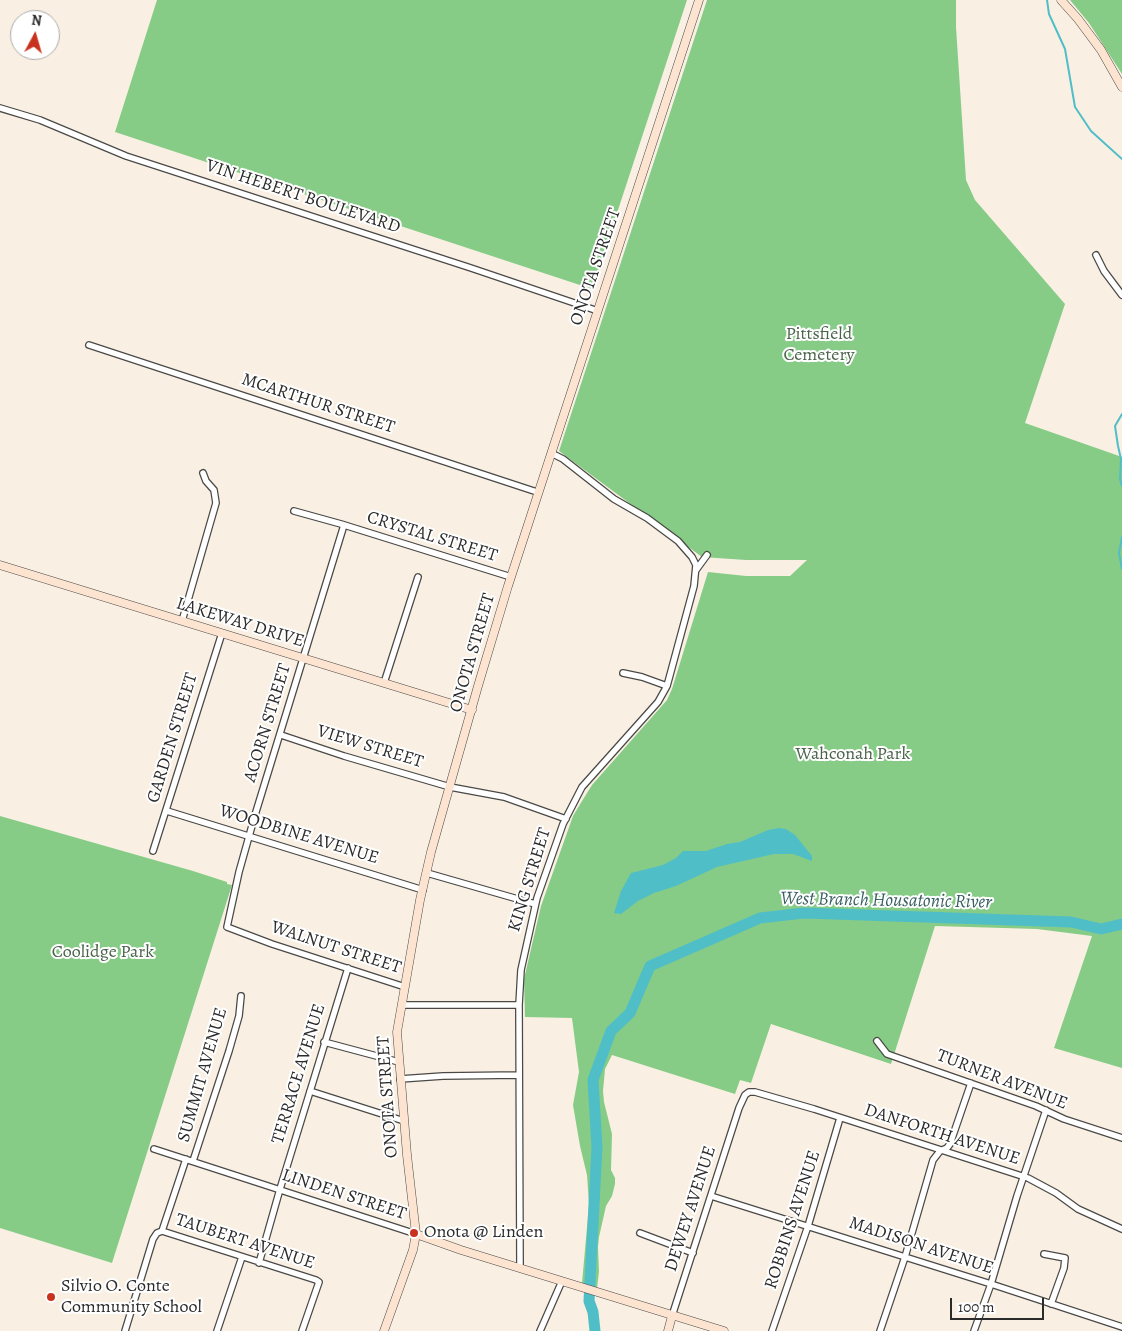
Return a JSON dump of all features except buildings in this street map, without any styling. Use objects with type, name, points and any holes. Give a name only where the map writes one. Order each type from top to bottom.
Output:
[{"type":"street","name":"ONOTA STREET","points":[[384,1331],[414,1250],[416,1234],[398,1062],[397,1032],[426,874],[510,577],[699,0]]},
{"type":"street","points":[[1061,0],[1101,50],[1122,87]]},
{"type":"street","name":"VIN HEBERT BOULEVARD","points":[[0,108],[48,123],[126,156],[598,311]]},
{"type":"street","points":[[1096,255],[1109,278],[1122,295]]},
{"type":"street","name":"MCARTHUR STREET","points":[[89,345],[537,492]]},
{"type":"street","points":[[551,452],[579,470],[614,499],[647,518],[678,541],[692,557],[696,570]]},
{"type":"street","points":[[182,621],[216,503],[214,490],[206,481],[203,473]]},
{"type":"street","name":"CRYSTAL STREET","points":[[294,511],[510,577]]},
{"type":"street","name":"ACORN STREET","points":[[238,873],[344,525]]},
{"type":"street","points":[[696,570],[707,555]]},
{"type":"street","name":"LAKEWAY DRIVE","points":[[0,565],[472,710]]},
{"type":"street","name":"KING STREET","points":[[520,1268],[519,1005],[521,970],[535,904],[548,863],[566,819],[582,787],[658,702],[667,686],[685,625],[696,570]]},
{"type":"street","points":[[384,683],[418,577]]},
{"type":"street","name":"GARDEN STREET","points":[[153,851],[222,633]]},
{"type":"street","points":[[623,673],[642,677],[667,686]]},
{"type":"street","name":"VIEW STREET","points":[[281,735],[344,756],[450,787],[504,797],[566,819]]},
{"type":"street","name":"WOODBINE AVENUE","points":[[166,810],[423,890]]},
{"type":"street","name":"WALNUT STREET","points":[[238,873],[227,927],[405,987]]},
{"type":"street","points":[[426,874],[535,904]]},
{"type":"street","name":"TERRACE AVENUE","points":[[259,1263],[324,1042],[348,968]]},
{"type":"street","name":"SUMMIT AVENUE","points":[[193,1161],[229,1051],[241,996]]},
{"type":"street","points":[[402,1005],[519,1005]]},
{"type":"street","name":"TURNER AVENUE","points":[[877,1041],[887,1054],[1046,1110],[1064,1119],[1122,1138]]},
{"type":"street","points":[[324,1042],[398,1062]]},
{"type":"street","points":[[400,1079],[519,1074]]},
{"type":"street","points":[[880,1331],[905,1257],[933,1160],[940,1151],[947,1148],[950,1144],[971,1083]]},
{"type":"street","points":[[310,1091],[404,1121]]},
{"type":"street","name":"DANFORTH AVENUE","points":[[744,1096],[749,1092],[755,1092],[1035,1180],[1056,1192],[1078,1209],[1122,1229]]},
{"type":"street","name":"DEWEY AVENUE","points":[[668,1331],[738,1108],[744,1096]]},
{"type":"street","points":[[974,1331],[991,1284],[1046,1110]]},
{"type":"street","name":"ROBBINS AVENUE","points":[[772,1331],[808,1226],[840,1118]]},
{"type":"street","name":"LINDEN STREET","points":[[154,1149],[520,1268],[724,1331]]},
{"type":"street","points":[[125,1331],[154,1240],[157,1233],[162,1231],[186,1159]]},
{"type":"street","name":"MADISON AVENUE","points":[[711,1196],[1122,1327]]},
{"type":"street","name":"TAUBERT AVENUE","points":[[162,1231],[319,1282],[302,1331]]},
{"type":"street","points":[[640,1233],[693,1253]]},
{"type":"street","points":[[1044,1254],[1065,1258],[1064,1268],[1051,1304]]},
{"type":"street","points":[[217,1331],[242,1257]]},
{"type":"street","points":[[540,1331],[562,1281]]},
{"type":"street","points":[[1108,1331],[1111,1324]]},
{"type":"green space","points":[[157,0],[687,0],[592,289],[115,132]]},
{"type":"green space","points":[[707,0],[956,0],[966,180],[975,200],[1065,304],[1025,423],[1122,457],[1122,1068],[1054,1048],[1092,936],[1037,929],[935,926],[891,1064],[771,1024],[751,1083],[740,1080],[735,1094],[612,1055],[605,1069],[603,1091],[612,1134],[611,1170],[615,1178],[615,1184],[612,1196],[606,1206],[599,1237],[597,1288],[582,1283],[589,1205],[587,1175],[573,1105],[579,1072],[572,1018],[525,1017],[524,979],[541,906],[573,816],[582,801],[592,785],[667,700],[708,572],[746,576],[790,576],[807,560],[746,560],[702,557],[559,451]]},
{"type":"green space","points":[[1070,0],[1122,0],[1122,74],[1089,23]]},
{"type":"green space","name":"Coolidge Park","points":[[0,816],[193,871],[232,885],[112,1263],[0,1228]]},
{"type":"water","points":[[786,829],[795,835],[812,856],[812,861],[793,854],[774,854],[717,867],[676,886],[654,893],[638,901],[621,914],[614,913],[621,891],[631,873],[663,865],[676,858],[683,851],[706,851],[740,842],[768,830]]},
{"type":"waterway","points":[[1047,0],[1049,14],[1065,49],[1075,107],[1091,131],[1122,159]]},
{"type":"waterway","points":[[1122,414],[1115,426],[1121,459],[1120,479],[1122,486]]},
{"type":"waterway","points":[[1122,537],[1119,553],[1122,569]]},
{"type":"waterway","name":"West Branch Housatonic River","points":[[595,1331],[593,1312],[589,1301],[597,1147],[593,1080],[611,1031],[630,1013],[650,966],[760,918],[804,913],[1071,922],[1101,929],[1122,924]]},
{"type":"place","name":"Onota @ Linden","points":[[414,1233]]},
{"type":"place","name":"Silvio O. Conte Community School","points":[[51,1297]]},
{"type":"park label","name":"Pittsfield Cemetery","points":[[819,345]]},
{"type":"park label","name":"Wahconah Park","points":[[853,755]]}]
